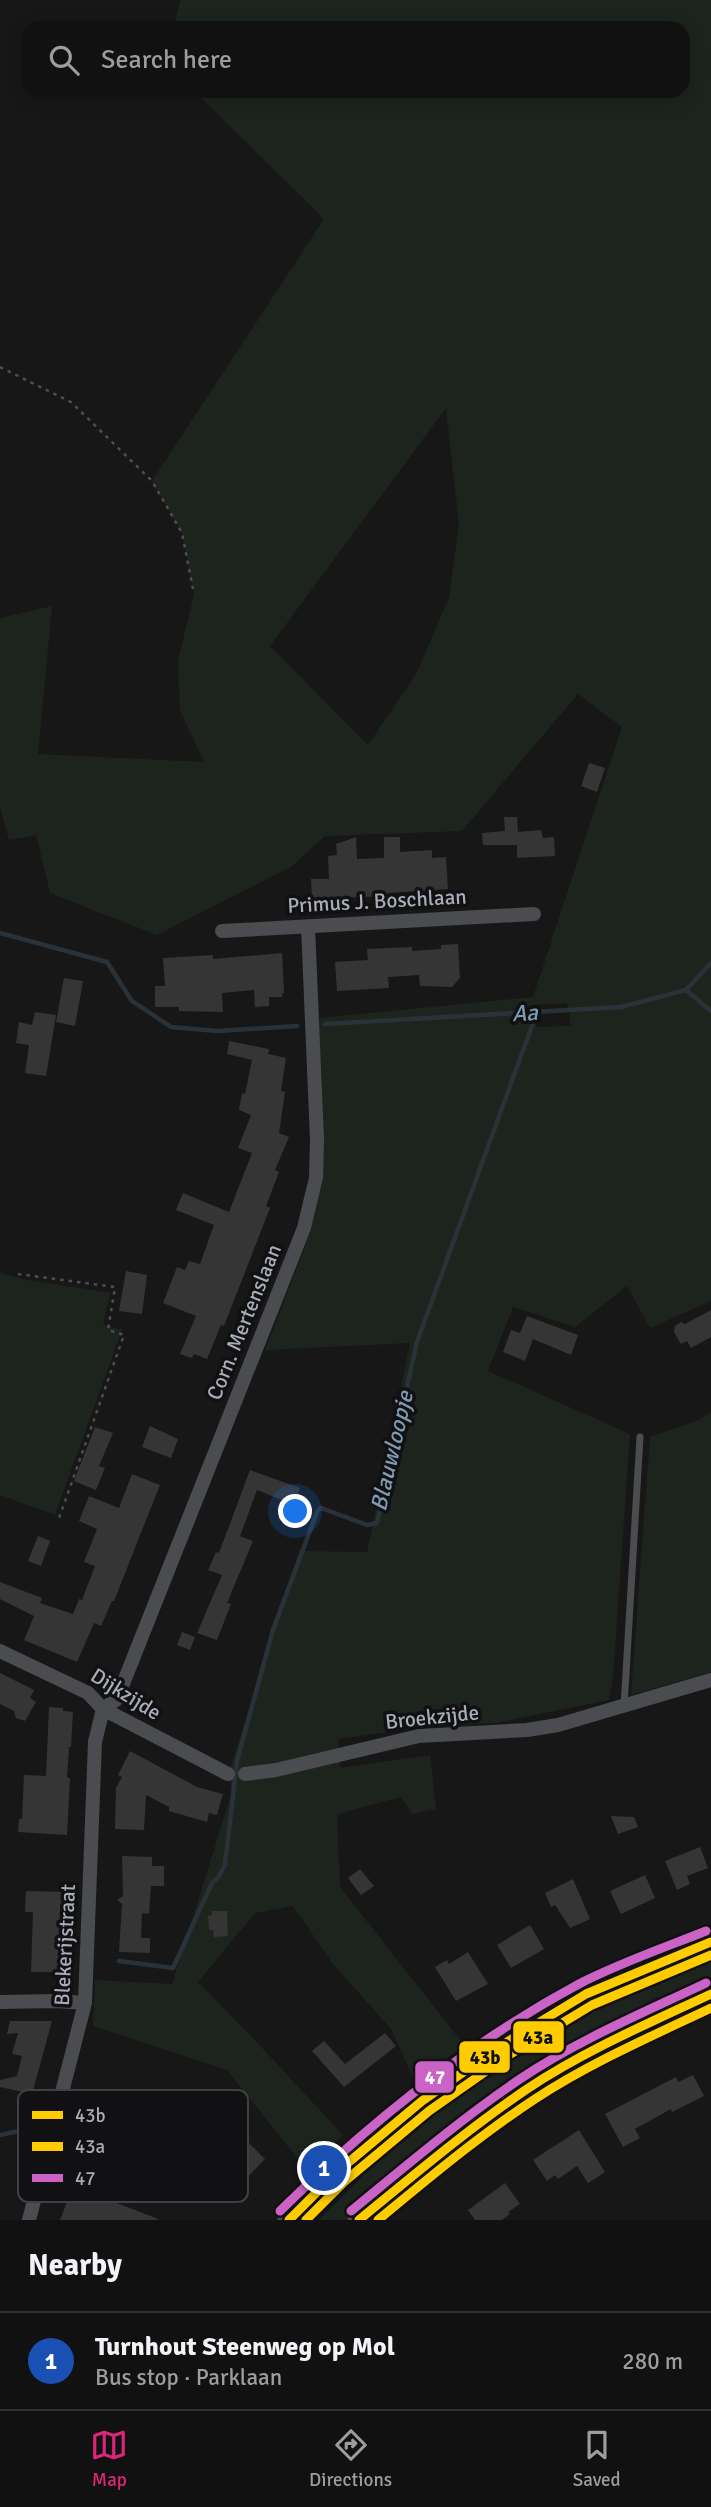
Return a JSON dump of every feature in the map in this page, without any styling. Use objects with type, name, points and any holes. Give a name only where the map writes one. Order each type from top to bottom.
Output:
[{"type":"main road","points":[[289,2220],[337,2172],[401,2119],[502,2046],[586,1994],[711,1942]]},
{"type":"main road","points":[[359,2220],[458,2139],[530,2088],[606,2044],[711,1994]]},
{"type":"street","name":"Primus J. Boschlaan","points":[[222,931],[534,915]]},
{"type":"street","name":"Corn. Mertenslaan","points":[[103,1709],[117,1699],[304,1228],[317,1178],[307,926]]},
{"type":"street","name":"Dijkzijde","points":[[0,1651],[88,1693],[103,1709],[228,1774]]},
{"type":"street","name":"Broekzijde","points":[[245,1774],[276,1770],[400,1739],[558,1726],[711,1679]]},
{"type":"street","name":"Blekerijstraat","points":[[63,2090],[85,2004],[95,1742],[103,1709]]},
{"type":"street","points":[[0,2002],[57,2001],[85,2004]]},
{"type":"street","name":"Blekerijstraat","points":[[29,2220],[34,2202]]},
{"type":"lane","points":[[624,1707],[640,1437]]},
{"type":"path","points":[[0,367],[71,402],[152,481],[182,533],[194,594]]},
{"type":"path","points":[[18,1274],[115,1287],[108,1330],[124,1335],[58,1521]]},
{"type":"shaded area","points":[[180,0],[711,0],[711,1301],[650,1328],[627,1286],[575,1327],[513,1307],[488,1371],[630,1434],[613,1677],[609,1700],[496,1723],[425,1727],[338,1739],[340,1768],[430,1755],[436,1809],[412,1814],[401,1797],[337,1814],[340,1887],[465,2046],[414,2080],[391,2029],[333,1964],[293,1906],[255,1913],[198,1982],[343,2135],[306,2169],[248,2096],[248,2090],[243,2090],[227,2070],[93,2026],[95,1980],[172,1984],[231,1795],[230,1769],[299,1551],[367,1552],[410,1343],[265,1350],[311,1231],[323,1181],[319,1018],[533,997],[622,727],[578,694],[462,831],[325,836],[291,867],[157,935],[50,893],[36,835],[9,840],[0,808],[0,618],[52,606],[38,754],[204,762],[180,710],[178,661],[194,594],[182,533],[152,481],[324,219],[201,98],[690,98],[690,21],[176,21]],"holes":[[[446,408],[459,524],[449,598],[416,674],[368,745],[270,646]],[[567,1003],[571,1026],[536,1027],[534,1005]]]},
{"type":"shaded area","points":[[0,1273],[27,1280],[111,1293],[103,1324],[122,1330],[55,1515],[0,1495]]},
{"type":"shaded area","points":[[711,1412],[711,1672],[631,1695],[650,1437],[699,1420]]},
{"type":"shaded area","points":[[711,1951],[711,1981],[624,2020],[538,2071],[359,2207],[346,2220],[319,2220],[360,2179],[366,2163],[432,2109],[493,2067],[555,2027],[638,1983]]},
{"type":"building","points":[[589,763],[605,768],[597,792],[581,786]]},
{"type":"building","points":[[504,817],[517,817],[518,832],[541,830],[543,838],[554,837],[555,856],[517,858],[517,845],[483,845],[482,833],[505,831]]},
{"type":"building","points":[[356,837],[357,859],[384,858],[384,837],[400,837],[400,852],[432,850],[432,858],[446,857],[448,889],[388,893],[388,896],[312,899],[311,879],[329,879],[328,856],[337,855],[336,844]]},
{"type":"building","points":[[458,944],[460,978],[452,987],[420,986],[419,975],[388,977],[389,988],[337,991],[335,962],[368,960],[367,949],[412,947],[412,951],[441,949],[441,945]]},
{"type":"building","points":[[282,953],[284,993],[282,997],[269,997],[269,1006],[255,1007],[254,990],[222,993],[223,1012],[179,1011],[179,1007],[155,1007],[155,986],[165,986],[163,958],[213,955],[213,959]]},
{"type":"building","points":[[64,978],[83,981],[75,1026],[56,1022]]},
{"type":"building","points":[[35,1012],[56,1015],[46,1076],[25,1073],[29,1045],[16,1043],[19,1022],[32,1025]]},
{"type":"building","points":[[229,1041],[269,1049],[268,1054],[286,1058],[281,1091],[285,1092],[279,1133],[289,1137],[275,1170],[279,1172],[266,1206],[270,1208],[224,1326],[221,1325],[207,1359],[194,1354],[192,1358],[180,1354],[196,1316],[163,1303],[177,1267],[185,1270],[189,1261],[200,1264],[214,1225],[176,1210],[183,1193],[229,1212],[252,1153],[238,1148],[251,1115],[239,1110],[252,1060],[227,1054]]},
{"type":"building","points":[[126,1271],[147,1275],[142,1314],[119,1311]]},
{"type":"building","points":[[711,1310],[711,1337],[691,1348],[687,1341],[681,1344],[674,1332],[675,1326],[681,1322],[685,1324]]},
{"type":"building","points":[[527,1316],[578,1335],[571,1355],[533,1339],[525,1361],[503,1352],[511,1330],[520,1333]]},
{"type":"building","points":[[150,1426],[178,1439],[171,1458],[142,1447]]},
{"type":"building","points":[[95,1427],[113,1433],[99,1466],[105,1468],[96,1490],[74,1481]]},
{"type":"building","points":[[250,1470],[300,1488],[294,1505],[257,1490],[240,1536],[253,1541],[227,1603],[231,1604],[217,1640],[197,1633],[222,1575],[208,1570],[216,1552],[219,1553]]},
{"type":"building","points":[[132,1474],[160,1485],[114,1601],[101,1626],[94,1623],[77,1662],[24,1640],[34,1616],[0,1599],[0,1582],[42,1598],[40,1603],[73,1614],[79,1599],[82,1600],[95,1566],[84,1562],[97,1529],[79,1521],[89,1496],[119,1508]]},
{"type":"building","points":[[38,1536],[50,1541],[41,1566],[28,1561]]},
{"type":"building","points":[[182,1632],[195,1637],[190,1650],[177,1645]]},
{"type":"building","points":[[0,1673],[34,1690],[30,1698],[36,1702],[25,1721],[16,1718],[14,1711],[0,1704]]},
{"type":"building","points":[[49,1707],[73,1712],[67,1777],[70,1778],[67,1835],[18,1832],[19,1819],[22,1819],[24,1775],[46,1776]]},
{"type":"building","points":[[130,1751],[197,1787],[223,1794],[217,1815],[209,1813],[207,1822],[169,1811],[169,1807],[146,1795],[144,1830],[115,1829],[116,1788],[122,1777],[118,1775]]},
{"type":"building","points":[[611,1816],[634,1817],[638,1827],[618,1834]]},
{"type":"building","points":[[700,1847],[708,1868],[687,1876],[690,1884],[677,1890],[665,1861]]},
{"type":"building","points":[[122,1856],[152,1857],[152,1866],[164,1866],[164,1886],[151,1886],[149,1914],[142,1913],[141,1938],[150,1938],[150,1953],[119,1952],[122,1904],[117,1900],[123,1896]]},
{"type":"building","points":[[360,1869],[374,1886],[361,1895],[348,1878]]},
{"type":"building","points":[[645,1875],[655,1898],[621,1914],[610,1891]]},
{"type":"building","points":[[573,1879],[590,1919],[570,1928],[555,1905],[551,1907],[545,1893]]},
{"type":"building","points":[[26,1891],[65,1892],[62,1972],[31,1972],[33,1912],[25,1912]]},
{"type":"building","points":[[212,1911],[227,1911],[228,1936],[214,1937],[213,1930],[209,1930],[208,1916],[212,1915]]},
{"type":"building","points":[[530,1925],[544,1949],[511,1968],[497,1945]]},
{"type":"building","points":[[468,1952],[488,1984],[456,2001],[435,1967],[447,1960],[449,1964]]},
{"type":"building","points":[[10,2021],[52,2021],[33,2090],[18,2091],[0,2087],[0,2080],[17,2076],[22,2056],[12,2054],[18,2033],[7,2034]]},
{"type":"building","points":[[385,2033],[396,2046],[344,2087],[312,2051],[324,2041],[345,2064]]},
{"type":"building","points":[[693,2075],[704,2096],[672,2112],[671,2109],[635,2129],[640,2138],[623,2147],[605,2114],[676,2077],[678,2082]]},
{"type":"building","points":[[579,2130],[605,2172],[588,2183],[577,2166],[558,2179],[555,2175],[547,2181],[533,2160]]},
{"type":"building","points":[[248,2142],[265,2159],[248,2177]]},
{"type":"building","points":[[505,2183],[520,2204],[502,2220],[475,2220],[468,2210]]},
{"type":"building","points":[[67,2202],[114,2202],[158,2219],[158,2220],[60,2220]]},
{"type":"waterway","name":"Aa","points":[[0,933],[107,962],[132,1001],[171,1027],[217,1031],[297,1026]]},
{"type":"waterway","name":"Aa","points":[[325,1024],[621,1007],[686,990],[711,963]]},
{"type":"waterway","points":[[686,990],[711,1011]]},
{"type":"waterway","name":"Blauwloopje","points":[[119,1961],[173,1968],[212,1883],[225,1865],[237,1761],[273,1630],[317,1512],[320,1508],[367,1525],[377,1523],[417,1342],[537,1012]]},
{"type":"waterway","name":"Blauwloopje","points":[[0,2135],[18,2131]]},
{"type":"transit line","name":"47","points":[[280,2211],[385,2116],[498,2032],[579,1984],[706,1931]]},
{"type":"transit line","name":"43b","points":[[289,2220],[337,2172],[422,2101],[502,2045],[586,1994],[711,1942]]},
{"type":"transit line","name":"43a","points":[[306,2220],[345,2181],[429,2111],[509,2055],[592,2005],[711,1955]]},
{"type":"transit line","name":"47","points":[[351,2211],[455,2126],[520,2079],[588,2039],[706,1983]]},
{"type":"transit line","name":"43b","points":[[359,2220],[462,2136],[527,2089],[594,2050],[711,1994]]},
{"type":"transit line","name":"43a","points":[[378,2220],[475,2142],[535,2099],[599,2062],[711,2008]]},
{"type":"place","name":"Turnhout Steenweg op Mol","points":[[324,2168]]}]
